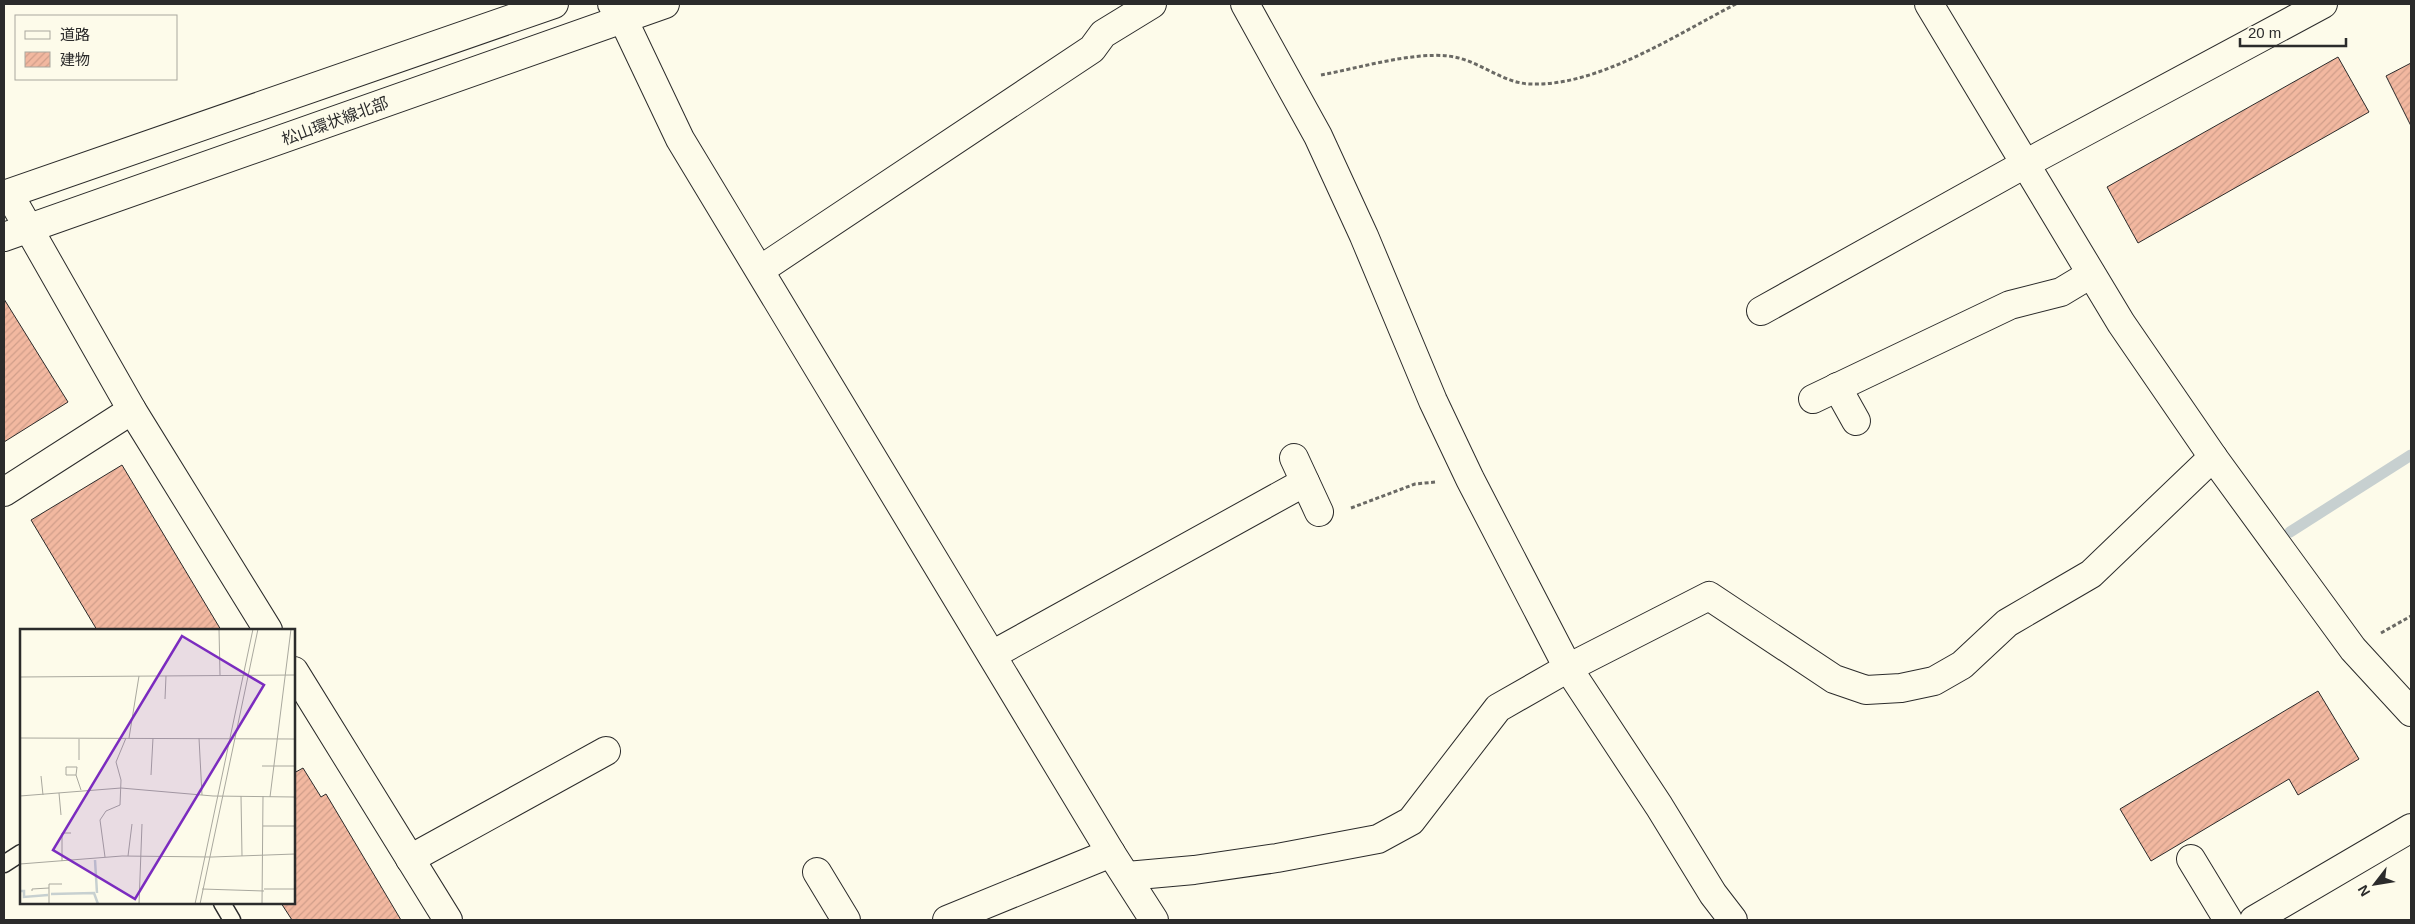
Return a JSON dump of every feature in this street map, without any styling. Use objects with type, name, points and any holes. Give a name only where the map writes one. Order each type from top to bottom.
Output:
[{"type":"street","points":[[267,629],[132,410],[16,234],[6,191],[554,4]]},
{"type":"street","name":"松山環状線北部","points":[[16,234],[617,11],[665,4]]},
{"type":"street","points":[[760,270],[1092,49],[1103,34],[1152,4]]},
{"type":"street","points":[[1246,4],[1318,136],[1364,236],[1434,401],[1470,479],[1568,668],[1660,806],[1713,894],[1733,920]]},
{"type":"street","points":[[1929,4],[2121,324],[2213,457],[2362,662],[2411,712]]},
{"type":"street","points":[[1760,311],[2025,164],[2323,4]]},
{"type":"street","points":[[617,11],[680,139],[1154,920]]},
{"type":"street","points":[[1813,399],[2010,305],[2061,292],[2091,274]]},
{"type":"street","points":[[1837,387],[1856,421]]},
{"type":"street","points":[[4,492],[132,410]]},
{"type":"street","points":[[1127,876],[1194,870],[1277,858],[1378,838],[1411,821],[1498,708],[1568,668],[1709,596],[1834,680],[1866,690],[1901,688],[1934,681],[1962,665],[2007,623],[2091,574],[2213,457]]},
{"type":"street","points":[[1294,458],[1319,512]]},
{"type":"street","points":[[992,655],[1305,482]]},
{"type":"street","points":[[295,673],[448,920]]},
{"type":"street","points":[[410,859],[606,751]]},
{"type":"street","points":[[2254,920],[2411,828]]},
{"type":"street","points":[[946,920],[1112,853]]},
{"type":"street","points":[[2191,859],[2228,920]]},
{"type":"street","points":[[817,872],[846,920]]},
{"type":"lane","points":[[4,864],[20,854]]},
{"type":"lane","points":[[223,904],[232,920]]},
{"type":"path","points":[[1289,82],[1419,56],[1449,56],[1475,64],[1505,79],[1529,84],[1558,82],[1615,66],[1736,4]]},
{"type":"path","points":[[1350,508],[1415,484],[1470,479]]},
{"type":"building","points":[[2338,57],[2369,112],[2138,243],[2107,187]]},
{"type":"building","points":[[2411,63],[2411,126],[2386,76]]},
{"type":"building","points":[[4,299],[68,402],[4,442]]},
{"type":"building","points":[[122,465],[220,629],[96,629],[31,520]]},
{"type":"building","points":[[2318,691],[2359,759],[2298,795],[2289,779],[2151,861],[2120,809]]},
{"type":"building","points":[[303,768],[321,797],[326,794],[401,920],[292,920],[282,904],[295,904],[295,772]]},
{"type":"waterway","points":[[2290,532],[2411,455]]}]
